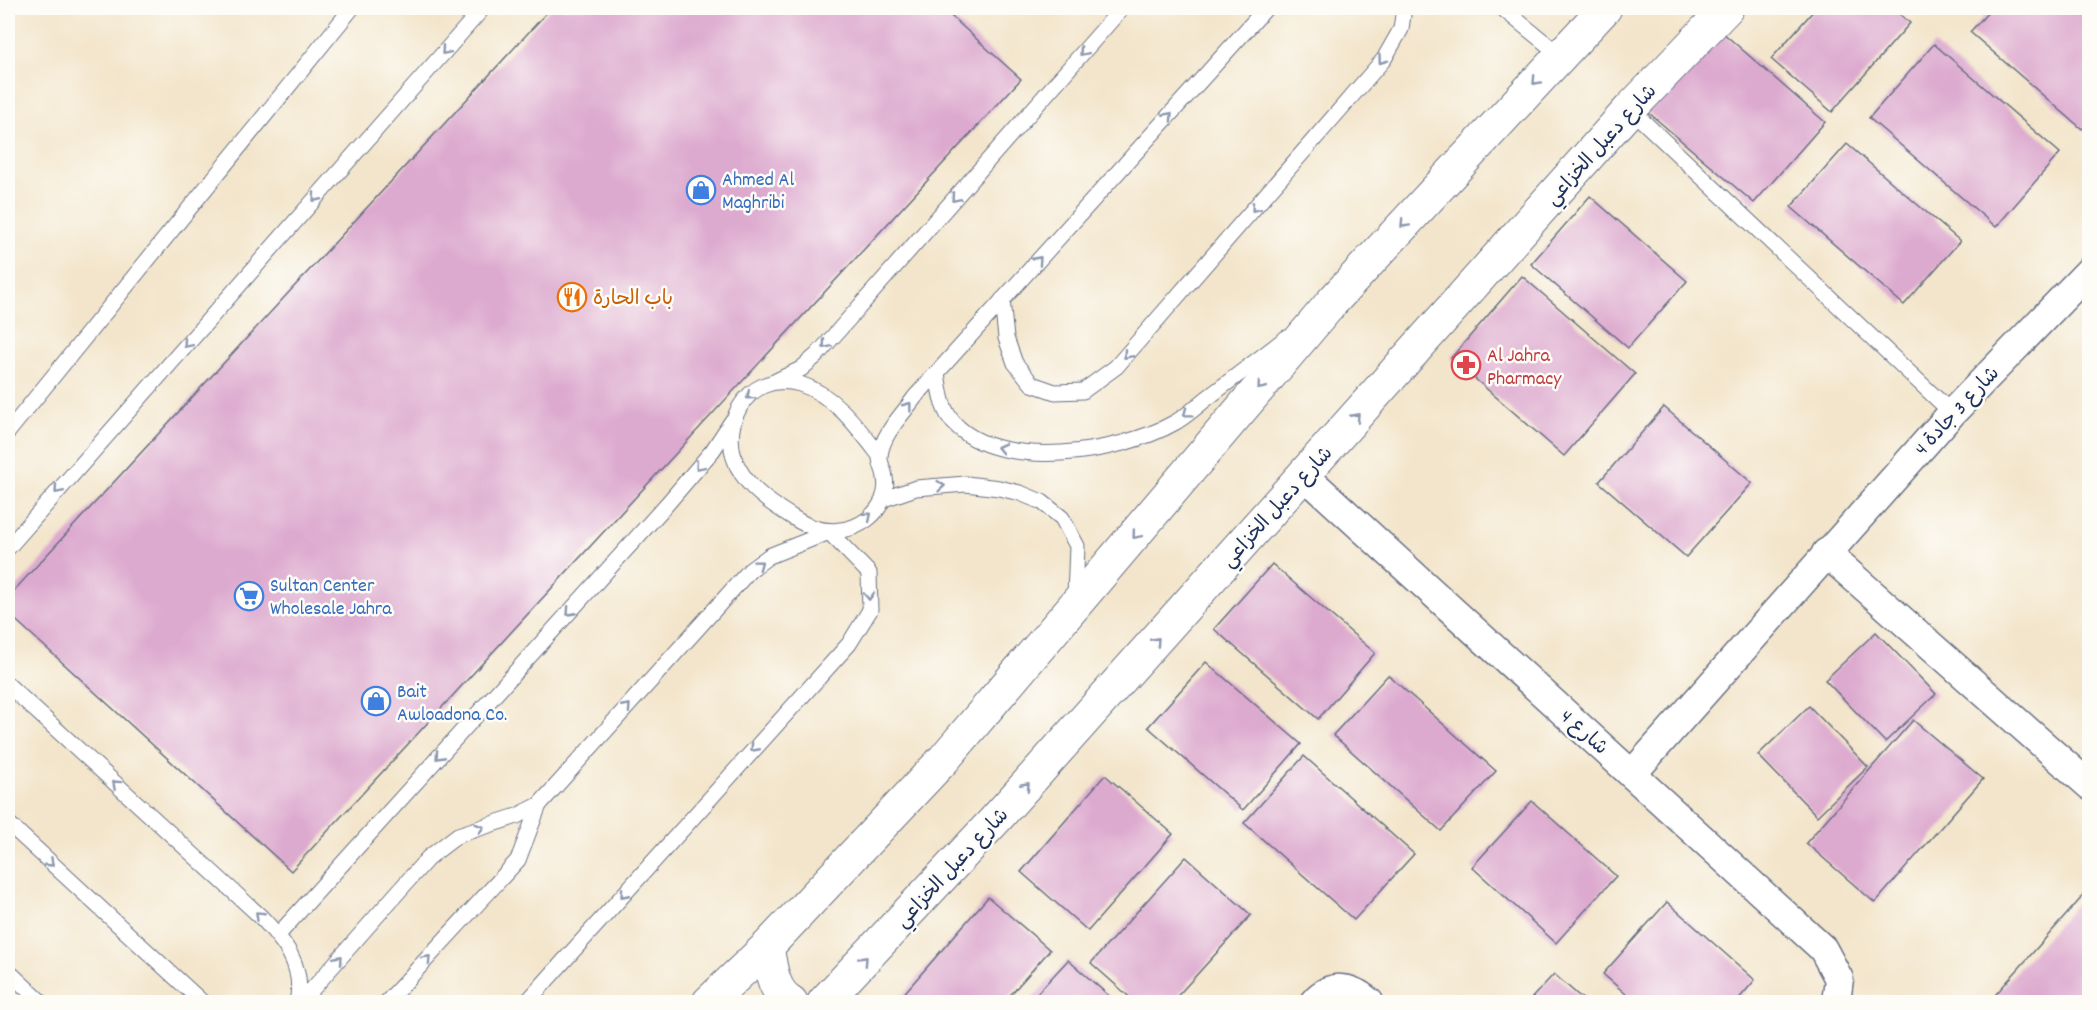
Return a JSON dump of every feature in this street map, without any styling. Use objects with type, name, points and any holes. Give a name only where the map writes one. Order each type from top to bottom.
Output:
[{"type":"main road","points":[[709,1002],[767,947],[944,759],[1334,301],[1605,8]]},
{"type":"main road","points":[[1660,77],[1675,40],[1699,8]]},
{"type":"main road","name":"شارع دعبل الخزاعي","points":[[822,1002],[996,820],[1630,109],[1726,8]]},
{"type":"main road","points":[[767,947],[772,976],[782,997],[791,1002]]},
{"type":"street","name":"شارع 3 جادة 4","points":[[1632,774],[1952,413],[2090,270]]},
{"type":"street","name":"شارع 4","points":[[1304,475],[1823,949],[1839,979],[1836,1002]]},
{"type":"street","points":[[1826,553],[2090,786]]},
{"type":"street","points":[[1314,1002],[1320,995],[1331,989],[1343,988],[1356,992],[1370,1002]]},
{"type":"lane","points":[[8,432],[352,8]]},
{"type":"lane","points":[[8,548],[483,8]]},
{"type":"lane","points":[[278,935],[667,504],[713,450],[741,403],[755,390],[801,369],[817,355],[1122,8]]},
{"type":"lane","points":[[880,456],[895,423],[937,373],[1266,8]]},
{"type":"lane","points":[[1002,300],[1006,338],[1015,363],[1032,384],[1055,392],[1083,391],[1116,367],[1384,59],[1401,29],[1404,8]]},
{"type":"lane","points":[[1502,8],[1560,56]]},
{"type":"lane","points":[[1630,109],[1952,413]]},
{"type":"lane","points":[[937,373],[942,403],[954,423],[970,437],[999,448],[1039,454],[1092,451],[1141,438],[1175,423],[1334,301]]},
{"type":"lane","points":[[387,1002],[518,860],[539,805],[750,570],[769,556],[829,532],[850,529],[870,518],[884,499],[886,479],[880,456],[854,423],[826,398],[800,385],[776,381]]},
{"type":"lane","points":[[528,1002],[849,644],[870,610],[868,573],[829,532],[806,525],[782,511],[762,496],[741,474],[732,450],[730,432],[733,418]]},
{"type":"lane","points":[[884,499],[916,488],[966,484],[999,488],[1042,502],[1062,518],[1077,546],[1076,593],[1068,615]]},
{"type":"lane","points":[[8,685],[278,935],[292,955],[298,974],[299,1002]]},
{"type":"lane","points":[[299,1002],[428,858],[458,835],[517,816],[539,805]]},
{"type":"lane","points":[[8,823],[202,1002]]},
{"type":"lane","points":[[8,971],[41,1002]]},
{"type":"building","points":[[551,8],[942,8],[1021,79],[291,871],[8,613],[8,597]]},
{"type":"building","points":[[1816,8],[1892,8],[1910,23],[1832,112],[1771,59]]},
{"type":"building","points":[[1992,8],[2090,8],[2090,121],[2082,129],[1970,32]]},
{"type":"building","points":[[1714,25],[1825,122],[1754,203],[1642,107]]},
{"type":"building","points":[[1934,44],[2060,153],[1996,227],[1869,118]]},
{"type":"building","points":[[1847,144],[1960,241],[1904,305],[1791,207]]},
{"type":"building","points":[[1590,196],[1687,281],[1628,348],[1531,264]]},
{"type":"building","points":[[1522,276],[1635,374],[1564,456],[1451,358]]},
{"type":"building","points":[[1664,407],[1752,483],[1686,557],[1599,482]]},
{"type":"building","points":[[1272,564],[1375,653],[1318,719],[1214,629]]},
{"type":"building","points":[[1876,632],[1936,694],[1885,742],[1825,680]]},
{"type":"building","points":[[1206,662],[1301,744],[1243,810],[1148,727]]},
{"type":"building","points":[[1388,675],[1496,771],[1441,831],[1333,735]]},
{"type":"building","points":[[1809,706],[1868,767],[1817,816],[1758,755]]},
{"type":"building","points":[[1913,720],[1983,779],[1875,903],[1806,843]]},
{"type":"building","points":[[1304,756],[1414,854],[1354,920],[1244,823]]},
{"type":"building","points":[[1105,775],[1173,834],[1088,931],[1021,872]]},
{"type":"building","points":[[1532,801],[1616,876],[1556,943],[1472,867]]},
{"type":"building","points":[[1186,857],[1251,915],[1172,1002],[1135,1002],[1091,963]]},
{"type":"building","points":[[2083,896],[2090,902],[2090,1002],[1989,1002]]},
{"type":"building","points":[[988,897],[1050,950],[1004,1002],[907,1002],[901,997]]},
{"type":"building","points":[[1667,902],[1755,980],[1736,1002],[1635,1002],[1603,974]]},
{"type":"building","points":[[1068,960],[1116,1002],[1029,1002]]},
{"type":"building","points":[[1554,974],[1586,1002],[1528,1002]]},
{"type":"place","name":"Ahmed Al Maghribi","points":[[701,190]]},
{"type":"place","name":"باب الحارة","points":[[572,297]]},
{"type":"place","name":"Al Jahra Pharmacy","points":[[1466,365]]},
{"type":"place","name":"Sultan Center Wholesale Jahra","points":[[249,596]]},
{"type":"place","name":"Bait Awloadona Co.","points":[[376,701]]}]
